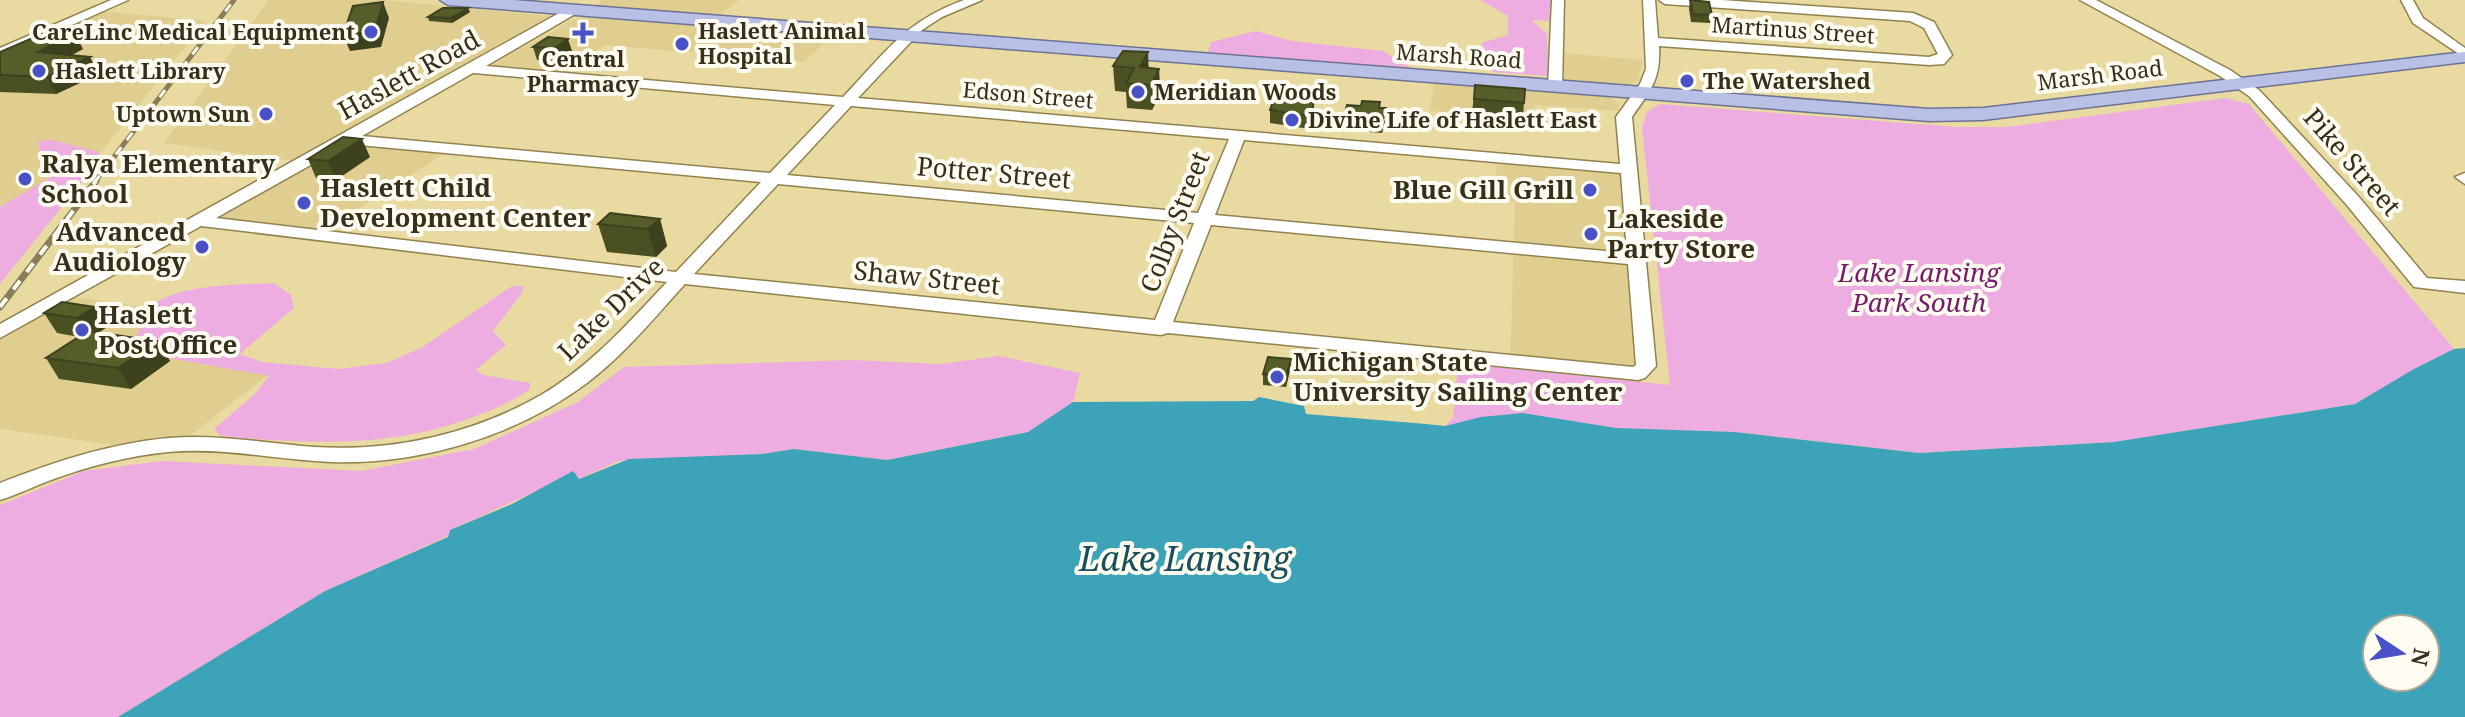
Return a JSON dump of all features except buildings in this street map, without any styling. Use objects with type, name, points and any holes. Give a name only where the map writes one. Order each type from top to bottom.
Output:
[{"type":"main road","name":"Marsh Road","points":[[448,0],[582,5],[906,38],[1956,115],[2465,56]]},
{"type":"street","points":[[0,53],[122,0]]},
{"type":"street","name":"Lake Drive","points":[[0,492],[62,468],[138,449],[197,444],[360,454],[409,448],[459,436],[527,410],[581,378],[777,178],[906,38],[930,18],[976,0]]},
{"type":"street","points":[[1555,87],[1558,0]]},
{"type":"street","points":[[1635,259],[1624,117],[1653,69],[1654,42],[1649,0]]},
{"type":"street","name":"Martinus Street","points":[[1654,42],[1929,61],[1939,61],[1945,55],[1929,25],[1904,16],[1665,0]]},
{"type":"street","name":"Pike Street","points":[[2086,0],[2237,82],[2269,108],[2421,283],[2465,287]]},
{"type":"street","points":[[2407,0],[2418,20],[2465,56]]},
{"type":"street","name":"Haslett Road","points":[[0,332],[474,69],[582,5]]},
{"type":"street","name":"Edson Street","points":[[474,69],[1627,169]]},
{"type":"street","name":"Colby Street","points":[[1161,329],[1238,135]]},
{"type":"street","name":"Potter Street","points":[[348,139],[1635,259]]},
{"type":"street","name":"Shaw Street","points":[[199,221],[681,278],[1632,375],[1642,373],[1646,366],[1635,259]]},
{"type":"shaded area","points":[[269,0],[383,0],[549,16],[295,161],[164,143]]},
{"type":"shaded area","points":[[601,0],[739,0],[718,17],[604,7],[598,5]]},
{"type":"shaded area","points":[[101,11],[206,21],[101,152],[0,206],[0,55]]},
{"type":"shaded area","points":[[588,16],[832,36],[804,62],[604,45],[563,75],[487,68],[574,19]]},
{"type":"shaded area","points":[[1550,52],[1643,60],[1638,80],[1626,87],[1549,82]]},
{"type":"shaded area","points":[[1434,82],[1606,95],[1619,104],[1618,111],[1535,105],[1534,119],[1430,111]]},
{"type":"shaded area","points":[[348,144],[445,153],[324,231],[216,218]]},
{"type":"shaded area","points":[[1497,161],[1621,172],[1641,382],[1510,368],[1515,202],[1495,199]]},
{"type":"shaded area","points":[[73,297],[266,324],[212,364],[272,372],[188,437],[121,446],[0,429],[0,340]]},
{"type":"green space","points":[[1480,0],[1552,0],[1551,21],[1532,20],[1547,34],[1548,76],[1493,72],[1481,43],[1508,35],[1508,16]]},
{"type":"green space","points":[[1256,31],[1292,41],[1383,51],[1417,72],[1207,55],[1211,42]]},
{"type":"green space","name":"Lake Lansing Park South","points":[[2225,98],[2249,104],[2454,349],[2355,404],[2115,442],[1919,453],[1735,432],[1445,426],[1453,418],[1458,363],[1670,385],[1642,128],[1647,112],[1660,104],[1956,127],[2008,127]]},
{"type":"green space","points":[[52,140],[98,152],[101,158],[0,284],[0,207],[71,165],[59,163],[58,156],[39,151],[39,141]]},
{"type":"green space","points":[[274,283],[291,295],[294,308],[240,354],[262,362],[339,369],[386,363],[421,348],[512,286],[523,286],[522,293],[493,331],[506,345],[476,370],[483,375],[530,383],[530,389],[500,406],[449,425],[385,438],[320,442],[221,436],[214,429],[255,394],[269,376],[163,357],[135,337],[144,315],[167,297],[203,288]]},
{"type":"green space","points":[[999,356],[1080,373],[1073,402],[1028,432],[887,460],[794,449],[762,454],[619,461],[578,479],[543,488],[450,530],[448,536],[325,591],[118,717],[0,717],[0,505],[84,471],[162,461],[361,471],[474,449],[578,402],[624,367],[852,360],[941,364]]},
{"type":"water","name":"Lake Lansing","points":[[2465,348],[2465,717],[118,717],[325,591],[448,537],[450,530],[512,504],[573,471],[579,479],[629,459],[762,454],[794,449],[887,460],[1028,432],[1073,402],[1253,401],[1259,397],[1304,406],[1306,414],[1445,426],[1481,417],[1523,413],[1616,428],[1735,432],[1919,453],[2114,442],[2355,404],[2454,349]]},
{"type":"railway","points":[[94,183],[234,0]]},
{"type":"railway","points":[[0,307],[96,181]]},
{"type":"place","name":"CareLinc Medical Equipment","points":[[371,32]]},
{"type":"place","name":"Central Pharmacy","points":[[583,33]]},
{"type":"place","name":"Haslett Animal Hospital","points":[[682,44]]},
{"type":"place","name":"Haslett Library","points":[[39,71]]},
{"type":"place","name":"The Watershed","points":[[1687,81]]},
{"type":"place","name":"Meridian Woods","points":[[1138,92]]},
{"type":"place","name":"Uptown Sun","points":[[266,114]]},
{"type":"place","name":"Divine Life of Haslett East","points":[[1292,120]]},
{"type":"place","name":"Ralya Elementary School","points":[[25,179]]},
{"type":"place","name":"Blue Gill Grill","points":[[1590,190]]},
{"type":"place","name":"Haslett Child Development Center","points":[[304,203]]},
{"type":"place","name":"Lakeside Party Store","points":[[1591,234]]},
{"type":"place","name":"Advanced Audiology","points":[[202,247]]},
{"type":"place","name":"Haslett Post Office","points":[[82,330]]},
{"type":"place","name":"Michigan State University Sailing Center","points":[[1277,377]]}]
